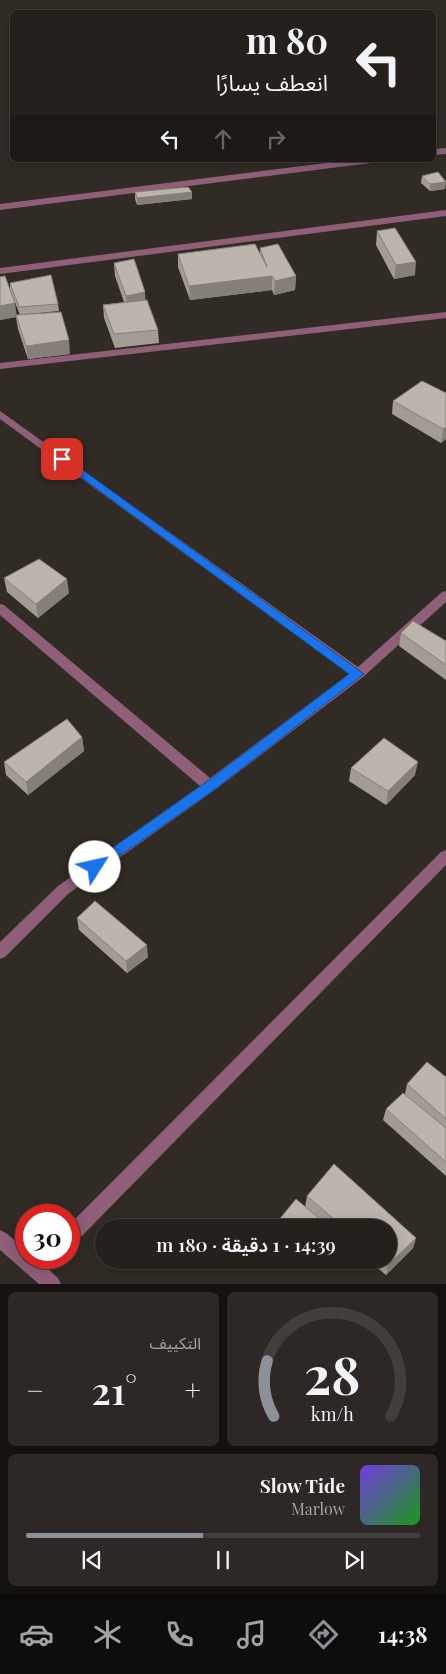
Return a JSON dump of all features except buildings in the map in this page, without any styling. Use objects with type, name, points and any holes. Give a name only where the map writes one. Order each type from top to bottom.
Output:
[{"type":"street","points":[[0,206],[355,162]]},
{"type":"street","points":[[0,271],[446,213]]},
{"type":"street","points":[[0,366],[446,315]]},
{"type":"street","points":[[0,414],[358,674]]},
{"type":"street","points":[[0,952],[63,890],[210,786],[358,674],[446,595]]},
{"type":"street","points":[[0,608],[210,786]]},
{"type":"street","points":[[80,1226],[446,856]]},
{"type":"street","points":[[0,1239],[52,1284]]},
{"type":"route","points":[[62,459],[358,674],[210,786],[95,867]]}]
